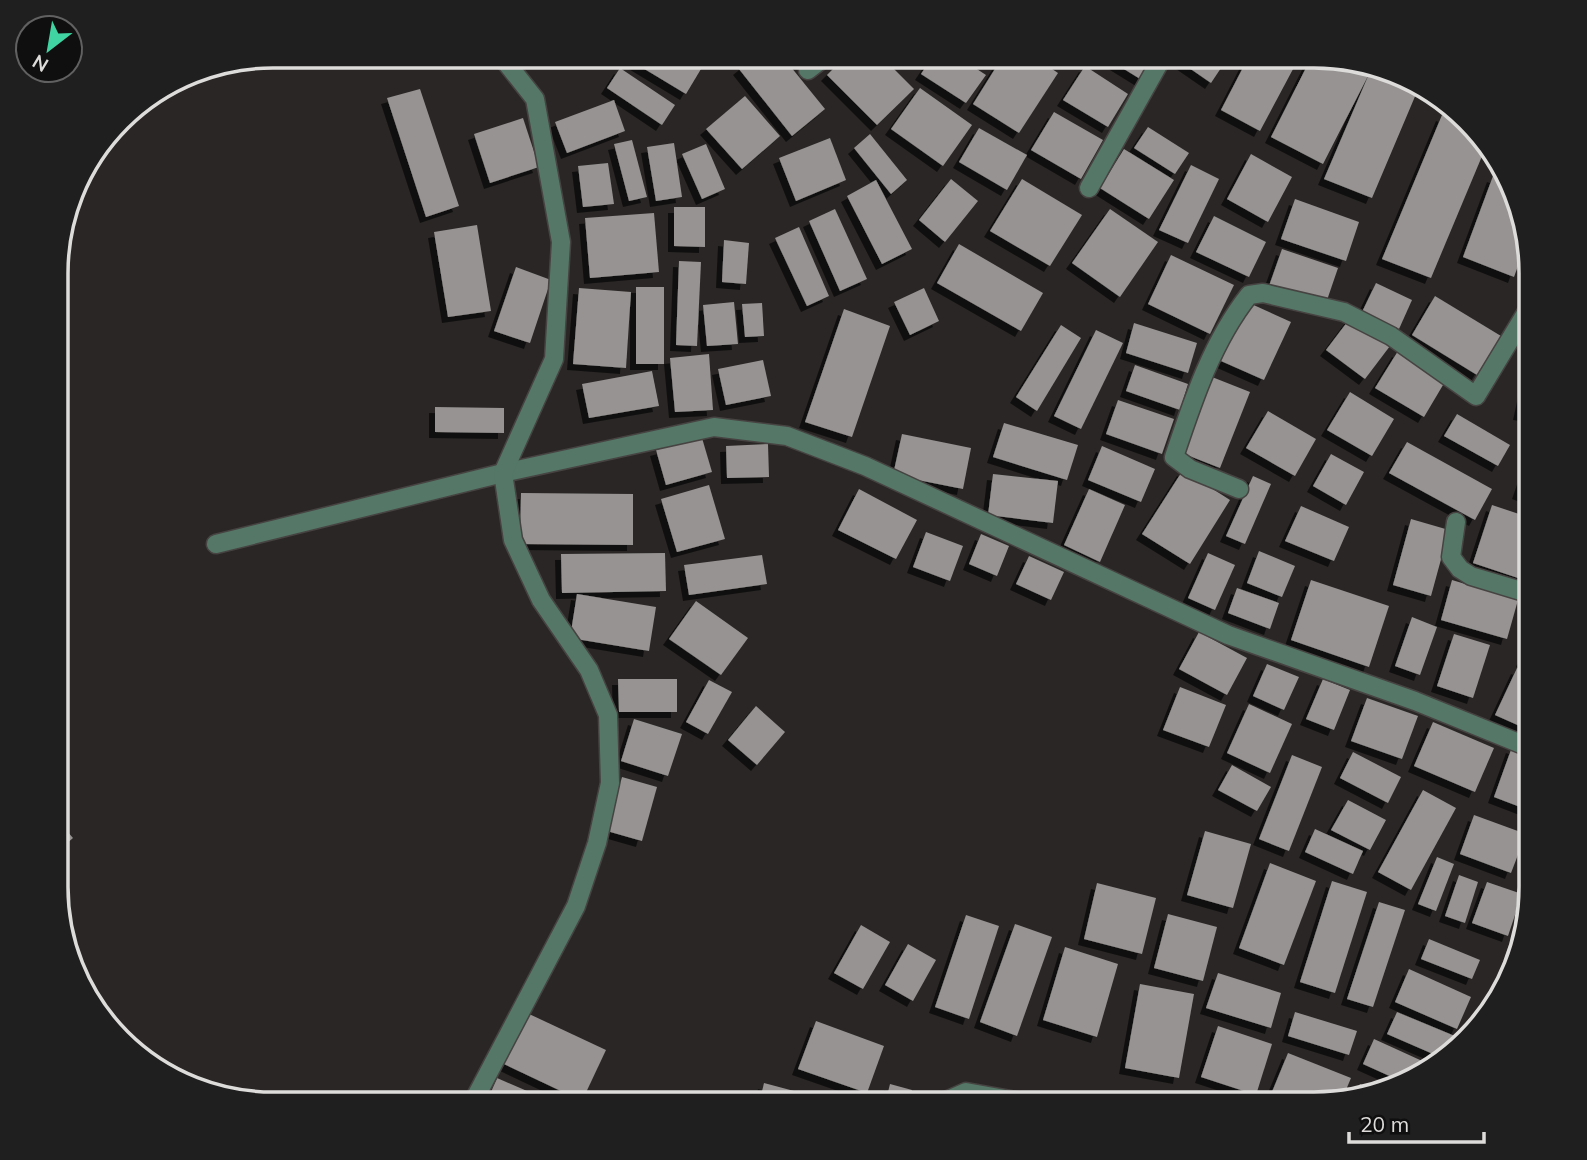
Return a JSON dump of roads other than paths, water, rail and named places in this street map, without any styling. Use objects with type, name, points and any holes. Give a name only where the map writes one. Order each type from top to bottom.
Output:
[{"type":"street","points":[[479,1091],[576,906],[597,843],[610,783],[608,715],[589,670],[541,600],[513,540],[503,473],[554,359],[561,242],[536,99],[512,69]]},
{"type":"street","points":[[1089,188],[1156,69]]},
{"type":"street","points":[[1239,489],[1190,469],[1174,457],[1200,383],[1233,315],[1249,295],[1263,293],[1344,312],[1391,336],[1476,396],[1518,327]]},
{"type":"street","points":[[216,544],[503,473],[714,427],[787,436],[865,466],[1228,635],[1415,701],[1518,743]]},
{"type":"street","points":[[1456,522],[1451,557],[1460,569],[1471,576],[1518,590]]}]
